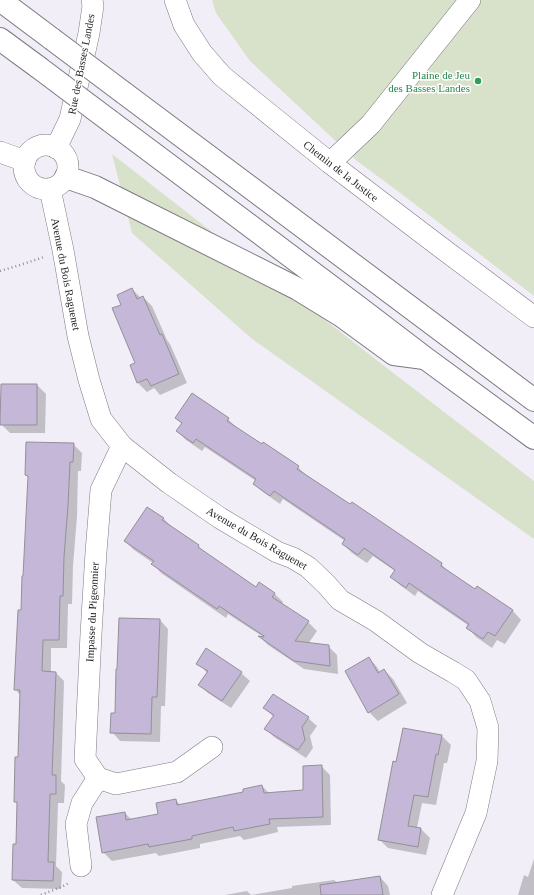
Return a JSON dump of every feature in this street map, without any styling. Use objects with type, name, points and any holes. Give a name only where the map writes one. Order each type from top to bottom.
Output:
[{"type":"highway","points":[[0,0],[534,400]]},
{"type":"highway","points":[[0,39],[534,438]]},
{"type":"highway","points":[[58,183],[95,187],[298,289],[342,316],[394,354],[425,358]]},
{"type":"street","name":"Rue des Basses Landes","points":[[56,148],[70,119],[89,33],[93,6],[92,0]]},
{"type":"street","name":"Chemin de la Justice","points":[[175,0],[184,25],[202,53],[222,76],[330,163],[534,316]]},
{"type":"street","points":[[330,163],[371,124],[470,0]]},
{"type":"street","points":[[41,146],[56,148],[65,157],[68,164],[68,170],[58,183],[42,189],[35,186],[26,176],[24,169],[25,161],[28,155],[34,149],[41,146]]},
{"type":"street","points":[[0,152],[25,161]]},
{"type":"street","name":"Avenue du Bois Raguenet","points":[[58,183],[64,250],[78,336],[101,419],[122,446],[169,483],[220,518],[277,552],[293,558],[308,567],[340,600],[376,621],[420,653],[466,680],[480,701],[488,728],[487,760],[476,813],[442,895]]},
{"type":"street","name":"Impasse du Pigeonnier","points":[[98,778],[86,759],[96,552],[101,490],[122,446]]},
{"type":"street","points":[[81,866],[76,824],[82,804],[98,778],[116,784],[177,772],[212,748]]},
{"type":"path","points":[[0,271],[20,266],[64,250]]},
{"type":"path","points":[[41,895],[66,886],[77,877],[81,866]]},
{"type":"green space","points":[[212,0],[534,0],[534,296],[357,161],[250,61],[216,13]]},
{"type":"green space","points":[[112,154],[534,481],[534,539],[251,338],[132,233]]},
{"type":"building","points":[[132,288],[137,299],[143,296],[160,335],[162,334],[179,374],[151,386],[147,379],[137,383],[130,365],[135,363],[112,308],[121,305],[117,295]]},
{"type":"building","points":[[1,384],[37,384],[37,425],[0,425]]},
{"type":"building","points":[[192,393],[229,418],[227,421],[262,444],[263,442],[299,466],[297,469],[350,504],[352,502],[442,563],[441,566],[475,589],[477,586],[513,610],[495,636],[488,632],[483,639],[466,628],[469,624],[409,583],[406,588],[390,577],[395,570],[364,548],[358,555],[342,544],[345,539],[274,491],[270,496],[253,484],[256,479],[196,439],[193,443],[176,431],[182,423],[175,418]]},
{"type":"building","points":[[26,442],[74,443],[73,462],[70,462],[63,596],[60,596],[59,640],[43,640],[42,671],[56,672],[52,775],[56,775],[56,794],[50,794],[48,862],[54,862],[53,881],[12,880],[13,844],[16,844],[17,802],[14,802],[15,757],[18,757],[20,690],[14,690],[18,610],[21,610],[28,476],[25,475]]},
{"type":"building","points":[[147,507],[164,518],[162,520],[199,545],[198,547],[256,587],[259,582],[275,593],[272,597],[309,621],[295,641],[329,645],[330,666],[294,661],[258,636],[264,636],[219,606],[217,609],[151,564],[154,561],[124,541]]},
{"type":"building","points":[[119,618],[160,619],[157,697],[152,697],[151,734],[110,733],[111,713],[115,713]]},
{"type":"building","points":[[206,648],[242,672],[222,701],[198,685],[208,671],[196,664]]},
{"type":"building","points":[[369,657],[378,673],[384,669],[399,694],[368,713],[345,671]]},
{"type":"building","points":[[273,694],[309,717],[302,727],[305,740],[298,750],[264,729],[274,715],[263,708]]},
{"type":"building","points":[[403,728],[442,735],[438,755],[436,754],[428,797],[414,795],[408,826],[421,828],[418,847],[378,840],[393,761],[396,762]]},
{"type":"building","points":[[322,765],[323,817],[269,819],[270,824],[234,831],[233,827],[192,836],[192,839],[149,847],[148,844],[102,853],[96,817],[125,812],[126,820],[158,814],[156,803],[176,799],[177,805],[243,792],[243,789],[262,785],[264,793],[303,790],[303,766]]},
{"type":"building","points":[[380,876],[383,895],[321,895],[320,885]]},
{"type":"place","name":"Plaine de Jeu des Basses Landes","points":[[478,81]]}]
